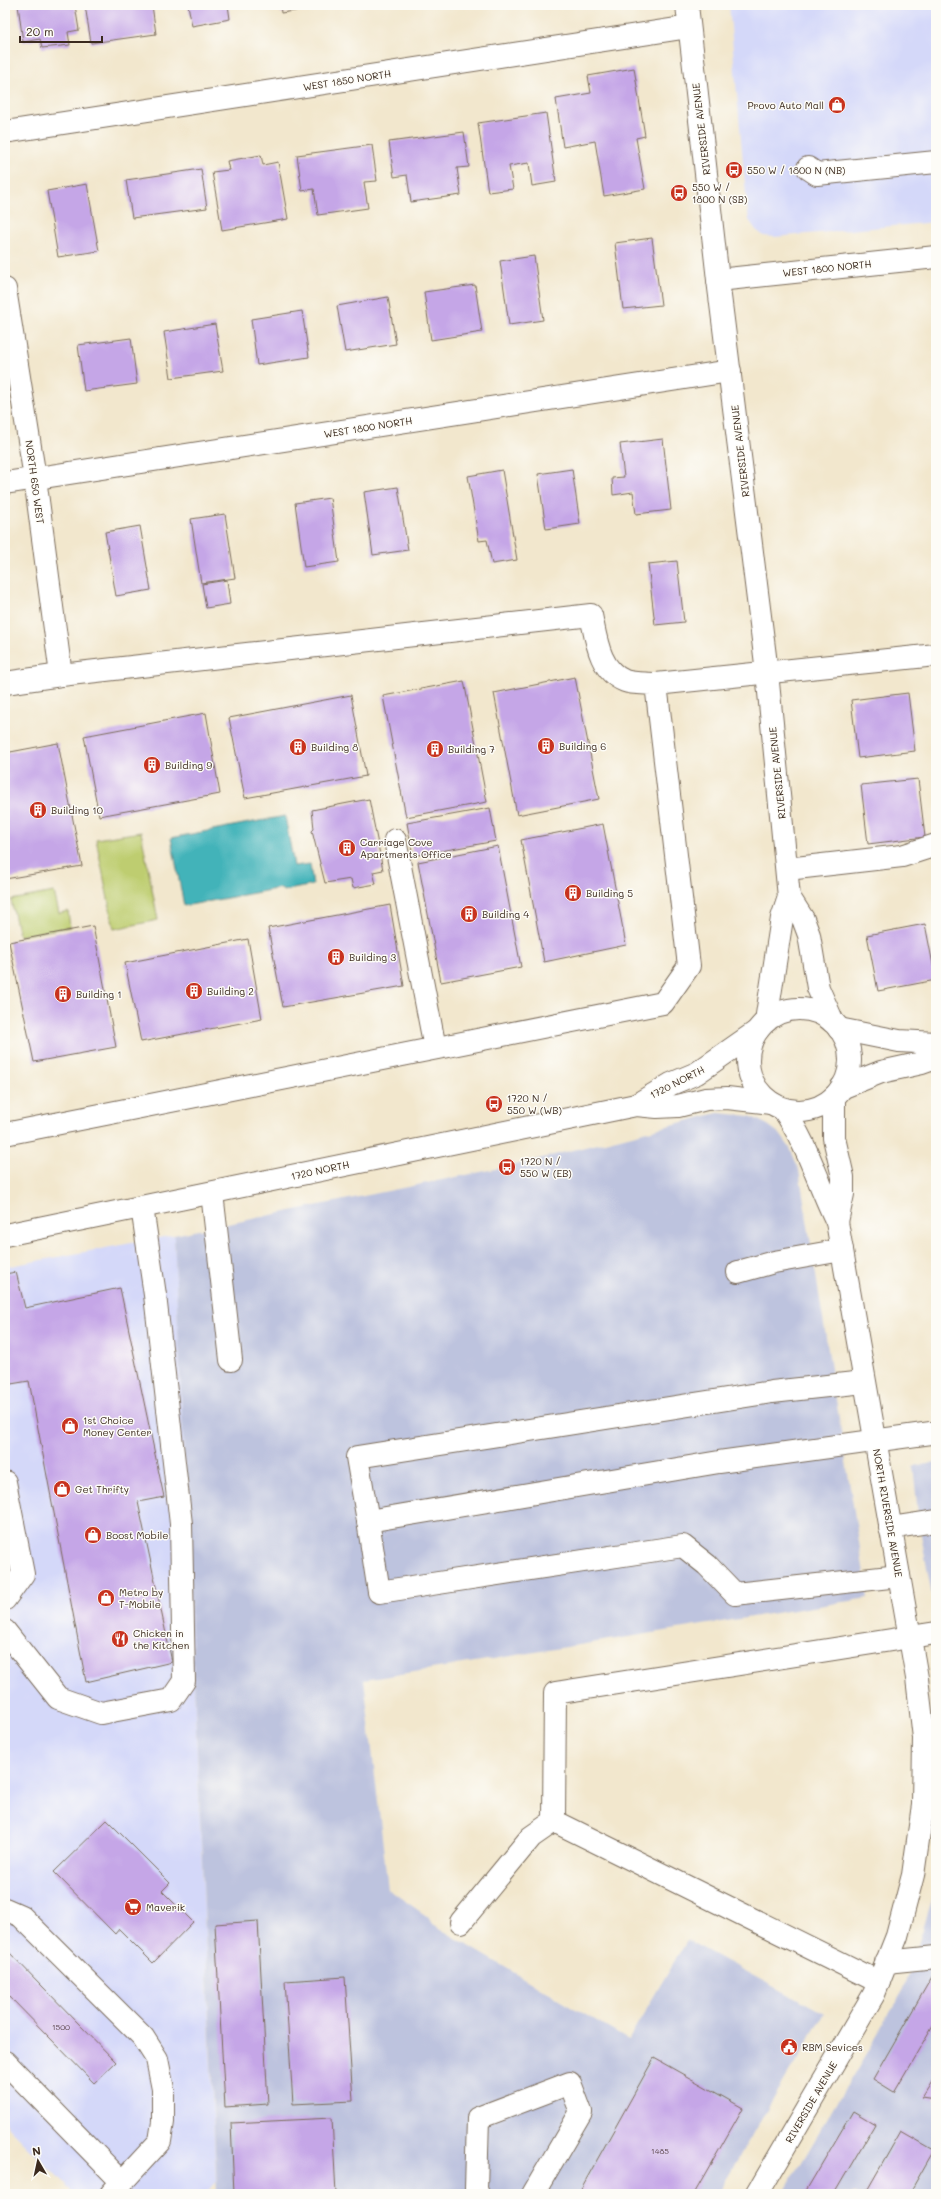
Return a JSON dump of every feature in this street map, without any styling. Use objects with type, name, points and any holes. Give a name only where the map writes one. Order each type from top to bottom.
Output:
[{"type":"street","name":"RIVERSIDE AVENUE","points":[[687,5],[718,280],[767,672],[790,897],[803,919],[809,935],[818,988],[836,1026]]},
{"type":"street","name":"WEST 1850 NORTH","points":[[5,132],[689,27]]},
{"type":"street","points":[[808,168],[817,174],[936,162]]},
{"type":"street","name":"WEST 1800 NORTH","points":[[718,280],[936,257]]},
{"type":"street","name":"NORTH 650 WEST","points":[[5,289],[35,478],[61,675]]},
{"type":"street","name":"WEST 1800 NORTH","points":[[5,483],[730,371]]},
{"type":"street","points":[[5,683],[61,675],[591,615],[598,652],[609,668],[624,681],[656,684],[936,655]]},
{"type":"street","points":[[5,1134],[663,1003],[690,966],[656,684]]},
{"type":"street","points":[[395,840],[428,1005],[435,1048]]},
{"type":"street","points":[[786,869],[902,856],[936,845]]},
{"type":"street","name":"RIVERSIDE AVENUE","points":[[762,1026],[781,925],[790,897]]},
{"type":"street","points":[[836,1026],[848,1048],[850,1064],[847,1077],[838,1092],[827,1102],[808,1110],[796,1111],[777,1106],[760,1094],[753,1083],[748,1070],[748,1055],[751,1043],[762,1026],[786,1011],[798,1009],[817,1013],[836,1026],[892,1040],[936,1043]]},
{"type":"street","name":"1720 NORTH","points":[[636,1105],[671,1084],[697,1073],[762,1026]]},
{"type":"street","points":[[838,1092],[881,1072],[922,1063],[936,1058]]},
{"type":"street","name":"NORTH RIVERSIDE AVENUE","points":[[838,1092],[834,1138],[843,1176],[843,1194],[838,1222],[864,1382],[917,1678],[924,1738],[923,1805]]},
{"type":"street","name":"1720 NORTH","points":[[5,1235],[636,1105],[657,1107],[678,1106],[706,1099],[727,1098],[777,1106]]},
{"type":"street","name":"NORTH RIVERSIDE AVENUE","points":[[777,1106],[796,1128],[809,1154],[818,1182],[838,1222]]},
{"type":"street","points":[[212,1193],[231,1360]]},
{"type":"street","points":[[5,1631],[58,1698],[101,1713],[172,1700],[184,1681],[181,1524],[155,1295],[142,1207]]},
{"type":"street","points":[[738,1272],[774,1262],[842,1250]]},
{"type":"street","points":[[864,1382],[772,1392],[357,1457],[379,1592],[683,1546],[707,1565],[735,1594],[899,1576]]},
{"type":"street","points":[[368,1521],[719,1462],[931,1433]]},
{"type":"street","points":[[5,1482],[23,1574],[5,1599]]},
{"type":"street","points":[[890,1528],[936,1521]]},
{"type":"street","points":[[554,1820],[555,1693],[936,1633]]},
{"type":"street","name":"RIVERSIDE AVENUE","points":[[757,2194],[870,2000],[883,1972],[897,1936],[913,1875],[923,1805]]},
{"type":"street","points":[[461,1922],[531,1837],[554,1820]]},
{"type":"street","points":[[554,1820],[883,1972],[936,1957]]},
{"type":"street","points":[[5,1909],[21,1916],[143,2037],[157,2059],[163,2089],[163,2122],[160,2141],[116,2188],[5,2062]]},
{"type":"street","points":[[478,2194],[476,2189],[478,2118],[570,2083],[581,2112],[533,2194]]},
{"type":"shaded area","name":"Provo Auto Mall","points":[[729,5],[936,5],[936,222],[775,237],[764,236],[756,230],[749,220],[747,206]]},
{"type":"shaded area","points":[[718,1113],[750,1116],[768,1125],[780,1134],[790,1148],[799,1170],[868,1598],[364,1680],[388,1889],[428,1917],[432,1924],[628,2040],[687,1940],[824,2014],[717,2194],[217,2194],[174,1235],[515,1165]]},
{"type":"shaded area","points":[[174,1235],[216,2183],[204,2194],[74,2194],[5,2124],[5,1267]]},
{"type":"shaded area","points":[[936,1463],[936,1619],[919,1523],[913,1466]]},
{"type":"shaded area","points":[[936,1888],[936,2194],[783,2194],[904,1989]]},
{"type":"green space","points":[[141,832],[158,920],[114,929],[96,839]]},
{"type":"green space","points":[[54,892],[59,913],[68,911],[70,927],[19,936],[11,900]]},
{"type":"water","points":[[285,816],[294,866],[310,864],[313,885],[283,891],[281,888],[184,906],[171,838]]},
{"type":"building","points":[[18,5],[75,5],[79,30],[68,32],[70,45],[42,48],[40,39],[23,42]]},
{"type":"building","points":[[85,5],[152,5],[156,34],[91,43]]},
{"type":"building","points":[[188,5],[228,5],[230,19],[192,26]]},
{"type":"building","points":[[280,5],[329,5],[329,6],[281,13]]},
{"type":"building","points":[[634,68],[645,136],[636,138],[645,189],[604,196],[595,141],[563,147],[556,99],[591,93],[588,76]]},
{"type":"building","points":[[546,113],[556,182],[532,186],[529,163],[509,166],[513,189],[488,192],[478,123]]},
{"type":"building","points":[[464,132],[469,167],[457,168],[461,195],[411,202],[407,175],[394,177],[389,142]]},
{"type":"building","points":[[372,145],[377,181],[364,182],[368,208],[318,215],[314,189],[302,191],[297,155]]},
{"type":"building","points":[[261,155],[263,165],[278,162],[288,219],[222,230],[212,172],[229,170],[227,161]]},
{"type":"building","points":[[201,169],[207,208],[132,218],[126,180]]},
{"type":"building","points":[[87,184],[99,251],[58,257],[47,191]]},
{"type":"building","points":[[652,238],[661,305],[623,309],[615,243]]},
{"type":"building","points":[[534,256],[543,320],[509,325],[500,261]]},
{"type":"building","points":[[475,285],[482,332],[431,340],[424,292]]},
{"type":"building","points":[[388,297],[396,344],[345,352],[337,306]]},
{"type":"building","points":[[302,311],[309,357],[257,365],[251,319]]},
{"type":"building","points":[[215,324],[223,371],[171,378],[164,332]]},
{"type":"building","points":[[131,338],[137,384],[84,391],[78,345]]},
{"type":"building","points":[[663,439],[671,510],[636,514],[633,492],[613,495],[612,478],[624,477],[620,444]]},
{"type":"building","points":[[572,469],[580,524],[546,529],[538,474]]},
{"type":"building","points":[[502,470],[517,560],[492,564],[487,540],[479,541],[468,476]]},
{"type":"building","points":[[398,487],[408,550],[373,555],[364,492]]},
{"type":"building","points":[[330,498],[339,562],[304,567],[295,503]]},
{"type":"building","points":[[225,514],[235,578],[201,583],[191,519]]},
{"type":"building","points":[[140,526],[151,590],[116,596],[105,532]]},
{"type":"building","points":[[677,561],[684,622],[655,625],[648,564]]},
{"type":"building","points":[[227,580],[230,604],[206,608],[202,584]]},
{"type":"building","name":"Building 6","points":[[575,677],[599,799],[517,815],[494,693]]},
{"type":"building","name":"Building 7","points":[[464,681],[487,802],[406,817],[383,696]]},
{"type":"building","points":[[908,693],[915,751],[858,758],[851,700]]},
{"type":"building","name":"Building 8","points":[[351,695],[366,776],[245,798],[229,718]]},
{"type":"building","name":"Building 9","points":[[206,713],[220,794],[99,816],[84,736]]},
{"type":"building","name":"Building 10","points":[[58,743],[82,866],[5,879],[5,753]]},
{"type":"building","points":[[918,779],[925,837],[868,844],[861,785]]},
{"type":"building","name":"Carriage Cove Apartments Office","points":[[369,799],[383,870],[373,872],[376,884],[353,888],[351,879],[325,883],[312,831],[314,829],[312,810]]},
{"type":"building","points":[[490,808],[496,841],[413,856],[407,823]]},
{"type":"building","name":"Building 5","points":[[603,824],[626,945],[544,962],[521,840]]},
{"type":"building","name":"Building 4","points":[[498,846],[521,967],[441,982],[418,862]]},
{"type":"building","name":"Building 3","points":[[390,905],[404,986],[283,1007],[268,928]]},
{"type":"building","points":[[925,924],[936,980],[878,991],[867,935]]},
{"type":"building","name":"Building 1","points":[[93,926],[116,1047],[34,1062],[9,942]]},
{"type":"building","name":"Building 2","points":[[248,939],[262,1019],[141,1042],[125,963]]},
{"type":"building","points":[[16,1272],[25,1308],[120,1288],[164,1497],[138,1502],[172,1662],[86,1682],[29,1381],[5,1385],[5,1274]]},
{"type":"building","name":"Maverik","points":[[107,1820],[170,1883],[162,1891],[193,1922],[153,1963],[119,1929],[115,1934],[54,1872]]},
{"type":"building","points":[[258,1921],[268,2104],[225,2107],[215,1924]]},
{"type":"building","points":[[5,1948],[116,2062],[94,2083],[5,1992]]},
{"type":"building","points":[[936,1974],[936,2020],[894,2092],[873,2079],[933,1975]]},
{"type":"building","points":[[345,1977],[353,2101],[293,2104],[285,1981]]},
{"type":"building","points":[[654,2058],[743,2108],[694,2194],[578,2194]]},
{"type":"building","points":[[936,2074],[936,2099],[922,2097]]},
{"type":"building","points":[[853,2111],[875,2124],[834,2194],[804,2194]]},
{"type":"building","points":[[332,2118],[336,2194],[234,2194],[231,2123]]},
{"type":"building","points":[[901,2131],[934,2150],[909,2194],[865,2194]]},
{"type":"place","name":"Provo Auto Mall","points":[[837,105]]},
{"type":"place","name":"550 W / 1800 N (NB)","points":[[734,170]]},
{"type":"place","name":"550 W / 1800 N (SB)","points":[[679,193]]},
{"type":"place","name":"Building 6","points":[[546,746]]},
{"type":"place","name":"Building 8","points":[[298,747]]},
{"type":"place","name":"Building 7","points":[[435,749]]},
{"type":"place","name":"Building 9","points":[[152,765]]},
{"type":"place","name":"Building 10","points":[[38,810]]},
{"type":"place","name":"Carriage Cove Apartments Office","points":[[347,848]]},
{"type":"place","name":"Building 5","points":[[573,893]]},
{"type":"place","name":"Building 4","points":[[469,914]]},
{"type":"place","name":"Building 3","points":[[336,957]]},
{"type":"place","name":"Building 2","points":[[194,991]]},
{"type":"place","name":"Building 1","points":[[63,994]]},
{"type":"place","name":"1720 N / 550 W (WB)","points":[[494,1104]]},
{"type":"place","name":"1720 N / 550 W (EB)","points":[[507,1167]]},
{"type":"place","name":"1st Choice Money Center","points":[[70,1426]]},
{"type":"place","name":"Get Thrifty","points":[[62,1489]]},
{"type":"place","name":"Boost Mobile","points":[[93,1535]]},
{"type":"place","name":"Metro by T-Mobile","points":[[106,1598]]},
{"type":"place","name":"Chicken in the Kitchen","points":[[120,1639]]},
{"type":"place","name":"Maverik","points":[[133,1907]]},
{"type":"place","name":"RBM Sevices","points":[[789,2047]]}]
